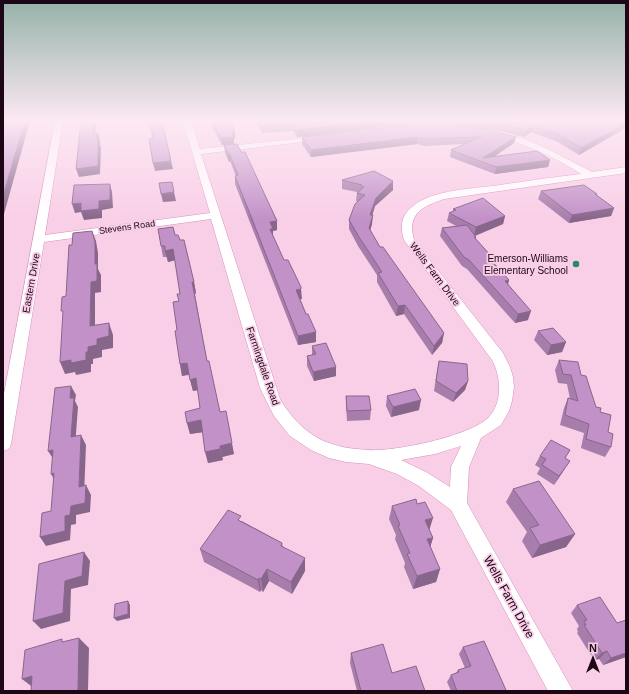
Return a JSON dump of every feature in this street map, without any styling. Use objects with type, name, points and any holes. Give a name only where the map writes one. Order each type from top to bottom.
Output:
[{"type":"street","name":"Eastern Drive","points":[[3,444],[54,153]]},
{"type":"street","name":"Farmingdale Road","points":[[196,153],[268,388],[281,416],[296,432],[318,446],[342,454],[370,457],[421,478],[458,504]]},
{"type":"street","points":[[553,153],[590,175]]},
{"type":"street","name":"Wells Farm Drive","points":[[370,457],[395,455],[429,448],[475,434],[491,424],[501,411],[507,387],[505,370],[493,349],[413,248],[406,232],[408,217],[414,210],[444,196],[626,170]]},
{"type":"street","name":"Stevens Road","points":[[39,239],[215,215]]},
{"type":"street","points":[[458,504],[460,467],[475,434]]},
{"type":"street","name":"Wells Farm Drive","points":[[458,504],[561,691]]},
{"type":"building","points":[[3,153],[15,153],[3,196]]},
{"type":"building","points":[[78,153],[98,153],[98,166],[76,169]]},
{"type":"building","points":[[151,153],[169,153],[171,161],[153,163]]},
{"type":"building","points":[[229,153],[246,153],[277,221],[270,222],[273,229],[270,229],[284,260],[288,260],[301,287],[301,289],[296,290],[306,314],[308,314],[316,332],[298,336],[235,176],[238,175]]},
{"type":"building","points":[[460,153],[490,153],[483,158],[519,153],[540,153],[550,160],[496,167]]},
{"type":"building","points":[[374,171],[393,181],[376,198],[370,215],[373,215],[369,228],[380,247],[383,247],[444,333],[434,346],[405,305],[398,306],[378,273],[382,272],[349,220],[355,204],[365,195],[357,193],[364,187],[361,186],[362,185],[342,180]]},
{"type":"building","points":[[172,182],[174,192],[161,194],[159,183]]},
{"type":"building","points":[[110,184],[110,200],[99,201],[99,209],[81,211],[81,203],[72,204],[74,185]]},
{"type":"building","points":[[584,185],[614,208],[572,215],[541,191]]},
{"type":"building","points":[[483,198],[505,216],[476,227],[449,213],[456,210],[453,209]]},
{"type":"building","points":[[467,225],[476,237],[474,237],[493,258],[489,258],[509,280],[505,281],[531,311],[518,314],[469,260],[464,257],[442,228]]},
{"type":"building","points":[[173,227],[175,235],[178,235],[180,240],[184,240],[194,282],[192,282],[207,361],[209,361],[220,412],[226,411],[232,443],[220,446],[220,449],[205,452],[201,420],[187,423],[185,412],[200,408],[196,378],[190,380],[187,363],[180,364],[175,331],[177,330],[173,302],[179,301],[177,294],[180,294],[173,249],[165,251],[165,246],[161,246],[158,229]]},
{"type":"building","points":[[92,231],[95,242],[97,281],[91,282],[90,326],[109,323],[109,336],[97,339],[97,345],[88,347],[88,352],[86,352],[86,360],[71,363],[71,360],[60,362],[63,311],[61,311],[62,297],[66,296],[69,245],[72,245],[73,233]]},
{"type":"building","points":[[553,328],[566,342],[551,345],[538,331]]},
{"type":"building","points":[[326,343],[336,367],[313,372],[307,356],[316,354],[312,346]]},
{"type":"building","points":[[559,360],[578,362],[581,375],[586,376],[596,407],[601,408],[600,412],[611,415],[608,432],[613,434],[611,447],[586,439],[589,424],[565,415],[568,398],[578,401],[571,375],[563,374]]},
{"type":"building","points":[[439,361],[467,364],[468,381],[456,393],[436,381]]},
{"type":"building","points":[[71,386],[70,398],[74,398],[71,437],[81,435],[79,487],[86,485],[85,503],[71,506],[70,515],[65,516],[65,531],[40,537],[42,513],[51,511],[54,473],[51,474],[53,450],[48,451],[55,388]]},
{"type":"building","points":[[415,389],[421,400],[393,407],[387,396]]},
{"type":"building","points":[[346,396],[369,396],[371,410],[347,411]]},
{"type":"building","points":[[551,440],[570,450],[565,458],[570,461],[559,476],[542,465],[546,459],[540,456]]},
{"type":"building","points":[[539,481],[575,534],[540,545],[530,528],[539,525],[513,489]]},
{"type":"building","points":[[416,499],[417,504],[425,502],[433,518],[425,520],[433,538],[427,539],[440,569],[417,576],[407,554],[410,553],[398,526],[400,525],[392,506]]},
{"type":"building","points":[[228,510],[241,516],[238,520],[282,543],[281,546],[305,558],[291,582],[267,569],[261,579],[259,578],[258,580],[200,549]]},
{"type":"building","points":[[84,552],[82,576],[65,581],[63,613],[33,621],[39,564]]},
{"type":"building","points":[[600,597],[617,623],[626,620],[626,653],[611,658],[607,651],[602,653],[584,625],[586,625],[584,621],[587,620],[577,605]]},
{"type":"building","points":[[128,601],[128,614],[114,618],[115,604]]},
{"type":"building","points":[[79,638],[78,690],[31,691],[32,676],[22,679],[25,650],[62,639],[62,642]]},
{"type":"building","points":[[484,641],[506,690],[457,691],[451,675],[459,672],[458,670],[471,666],[463,647]]},
{"type":"building","points":[[383,644],[392,673],[416,666],[425,691],[361,691],[351,653]]},
{"type":"place","name":"Emerson-Williams Elementary School","points":[[576,264]]}]
